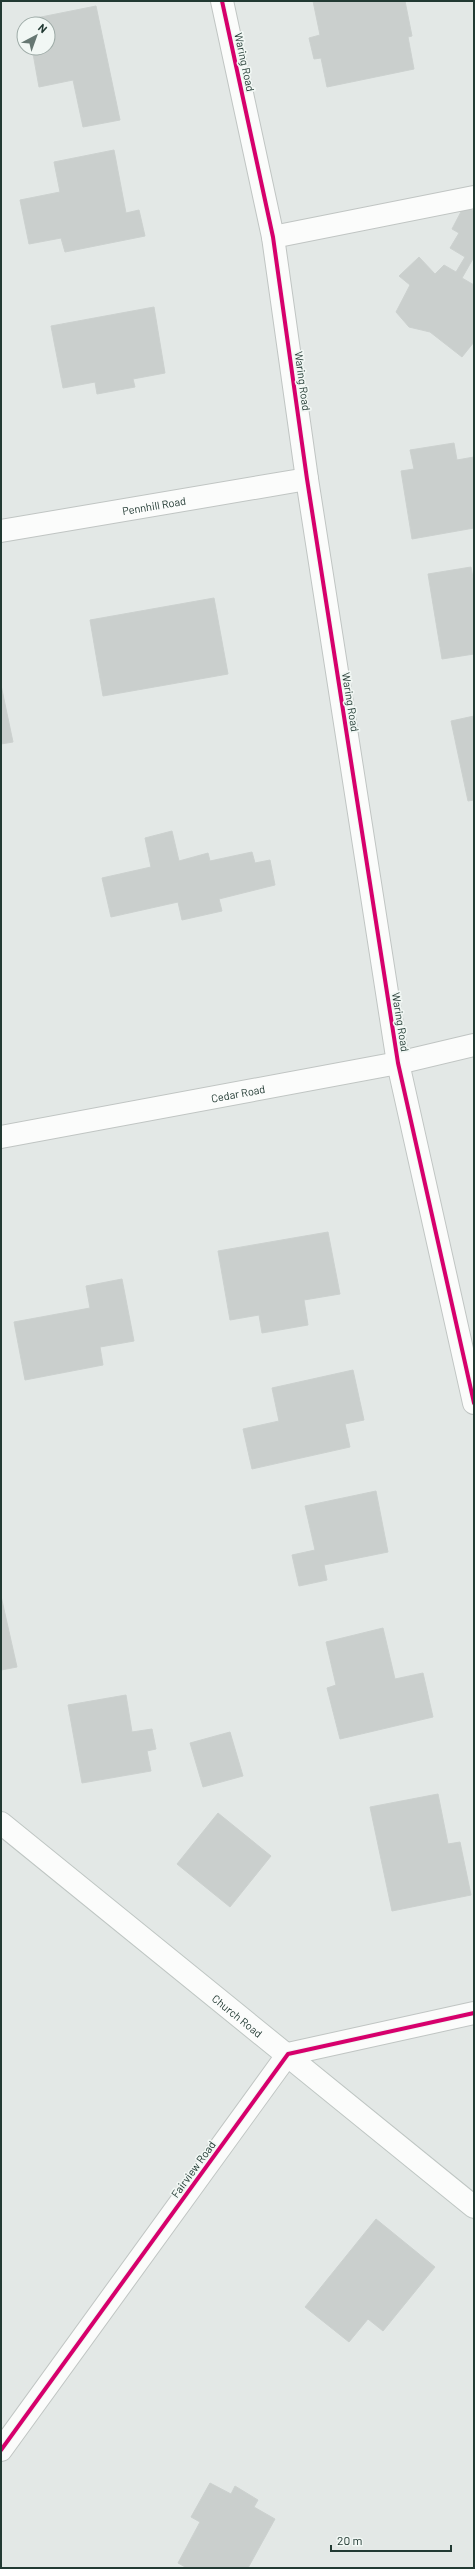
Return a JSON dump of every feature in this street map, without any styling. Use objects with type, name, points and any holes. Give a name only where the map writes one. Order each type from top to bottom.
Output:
[{"type":"street","name":"Waring Road","points":[[222,1],[273,237],[307,479],[398,1063],[474,1403]]},
{"type":"street","points":[[273,237],[474,198]]},
{"type":"street","name":"Pennhill Road","points":[[1,531],[307,479]]},
{"type":"street","name":"Cedar Road","points":[[1,1137],[398,1063],[474,1045]]},
{"type":"street","name":"Church Road","points":[[1,1823],[288,2054],[474,2207]]},
{"type":"street","points":[[288,2054],[474,2013]]},
{"type":"street","name":"Fairview Road","points":[[1,2450],[288,2054]]},
{"type":"building","points":[[313,1],[405,1],[412,36],[408,37],[414,69],[327,87],[321,58],[314,59],[309,38],[320,35]]},
{"type":"building","points":[[96,6],[120,120],[83,127],[73,80],[39,87],[33,56],[56,56],[56,16],[46,16]]},
{"type":"building","points":[[114,150],[126,213],[139,210],[145,236],[65,252],[61,238],[29,244],[20,200],[60,192],[54,162]]},
{"type":"building","points":[[464,206],[474,211],[474,257],[462,278],[474,285],[474,342],[462,357],[430,332],[409,327],[396,312],[410,285],[399,276],[419,257],[435,274],[444,265],[456,272],[465,257],[450,248],[459,233],[452,229]]},
{"type":"building","points":[[154,307],[165,373],[133,379],[135,387],[97,394],[95,382],[63,388],[51,326]]},
{"type":"building","points":[[454,443],[457,460],[474,457],[474,528],[412,539],[401,471],[414,469],[410,450]]},
{"type":"building","points":[[471,567],[474,584],[474,654],[442,659],[428,574]]},
{"type":"building","points":[[214,598],[228,674],[103,696],[90,620]]},
{"type":"building","points":[[1,685],[13,742],[1,744]]},
{"type":"building","points":[[474,716],[474,800],[468,801],[451,721]]},
{"type":"building","points":[[172,831],[179,861],[208,853],[210,861],[252,852],[255,863],[270,860],[275,885],[219,899],[222,911],[182,920],[178,902],[111,917],[102,878],[151,867],[145,838]]},
{"type":"building","points":[[328,1232],[340,1294],[304,1300],[308,1325],[262,1333],[259,1315],[230,1320],[218,1251]]},
{"type":"building","points":[[122,1279],[134,1341],[100,1347],[103,1365],[25,1380],[14,1322],[90,1308],[86,1286]]},
{"type":"building","points":[[353,1370],[364,1420],[345,1424],[350,1447],[252,1469],[243,1429],[279,1421],[272,1388]]},
{"type":"building","points":[[376,1491],[388,1552],[324,1565],[327,1580],[299,1586],[292,1555],[315,1550],[305,1506]]},
{"type":"building","points":[[1,1596],[17,1667],[1,1670]]},
{"type":"building","points":[[383,1628],[395,1679],[423,1673],[433,1717],[340,1739],[327,1688],[336,1685],[326,1642]]},
{"type":"building","points":[[126,1695],[132,1732],[152,1729],[156,1749],[147,1751],[151,1771],[82,1783],[68,1705]]},
{"type":"building","points":[[230,1732],[243,1776],[203,1787],[190,1743]]},
{"type":"building","points":[[438,1794],[448,1844],[460,1842],[471,1895],[392,1911],[370,1807]]},
{"type":"building","points":[[218,1813],[271,1856],[230,1907],[177,1864]]},
{"type":"building","points":[[376,2219],[435,2267],[383,2331],[368,2319],[349,2342],[305,2307]]},
{"type":"building","points":[[210,2483],[231,2494],[235,2486],[258,2500],[254,2507],[275,2519],[248,2568],[187,2568],[178,2563],[200,2522],[191,2517]]},
{"type":"cycle path","points":[[222,1],[273,237],[307,479],[398,1063],[474,1403]]},
{"type":"cycle path","points":[[1,2450],[288,2054],[474,2013]]}]
